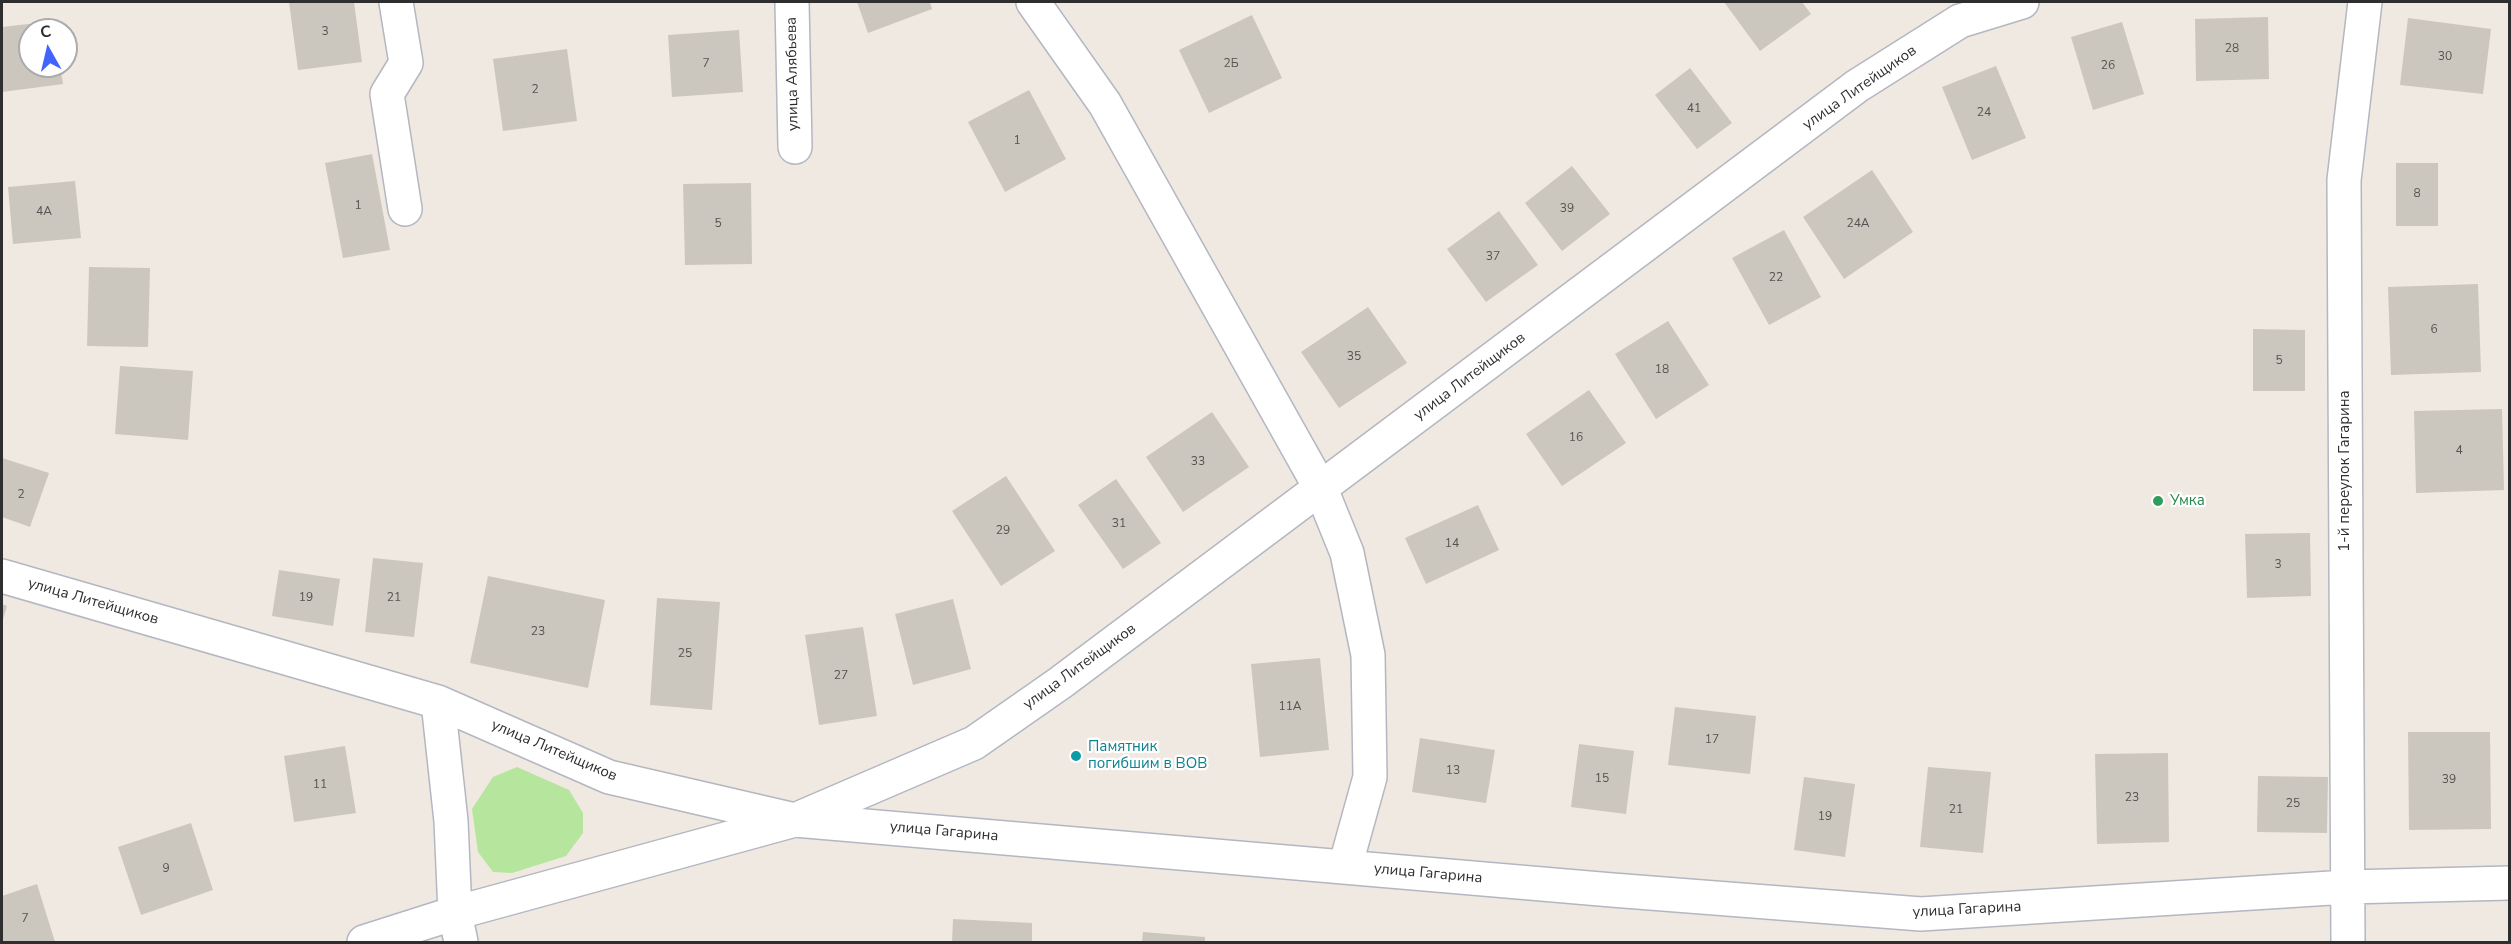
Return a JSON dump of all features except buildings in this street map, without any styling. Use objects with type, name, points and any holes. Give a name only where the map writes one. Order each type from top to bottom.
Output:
[{"type":"street","points":[[396,2],[406,63],[387,94],[405,209]]},
{"type":"street","name":"улица Алябьева","points":[[792,2],[795,147]]},
{"type":"street","points":[[1033,2],[1105,104],[1321,489],[1347,553],[1368,655],[1371,777],[1345,867]]},
{"type":"street","name":"улица Литейщиков","points":[[2,576],[438,702],[609,777],[795,819],[974,743],[1069,676],[1321,489],[1857,86],[1960,21],[2022,2]]},
{"type":"street","name":"1-й переулок Гагарина","points":[[2348,942],[2344,180],[2365,2]]},
{"type":"street","points":[[438,702],[451,821],[458,928]]},
{"type":"street","name":"улица Гагарина","points":[[364,942],[458,928],[795,819],[1921,914],[2347,887],[2510,883]]},
{"type":"green space","points":[[517,767],[569,790],[583,813],[583,833],[566,856],[512,873],[493,872],[478,852],[472,809],[493,777]]},
{"type":"place","name":"Умка","points":[[2158,501]]},
{"type":"place","name":"Памятник погибшим в ВОВ","points":[[1076,756]]}]
